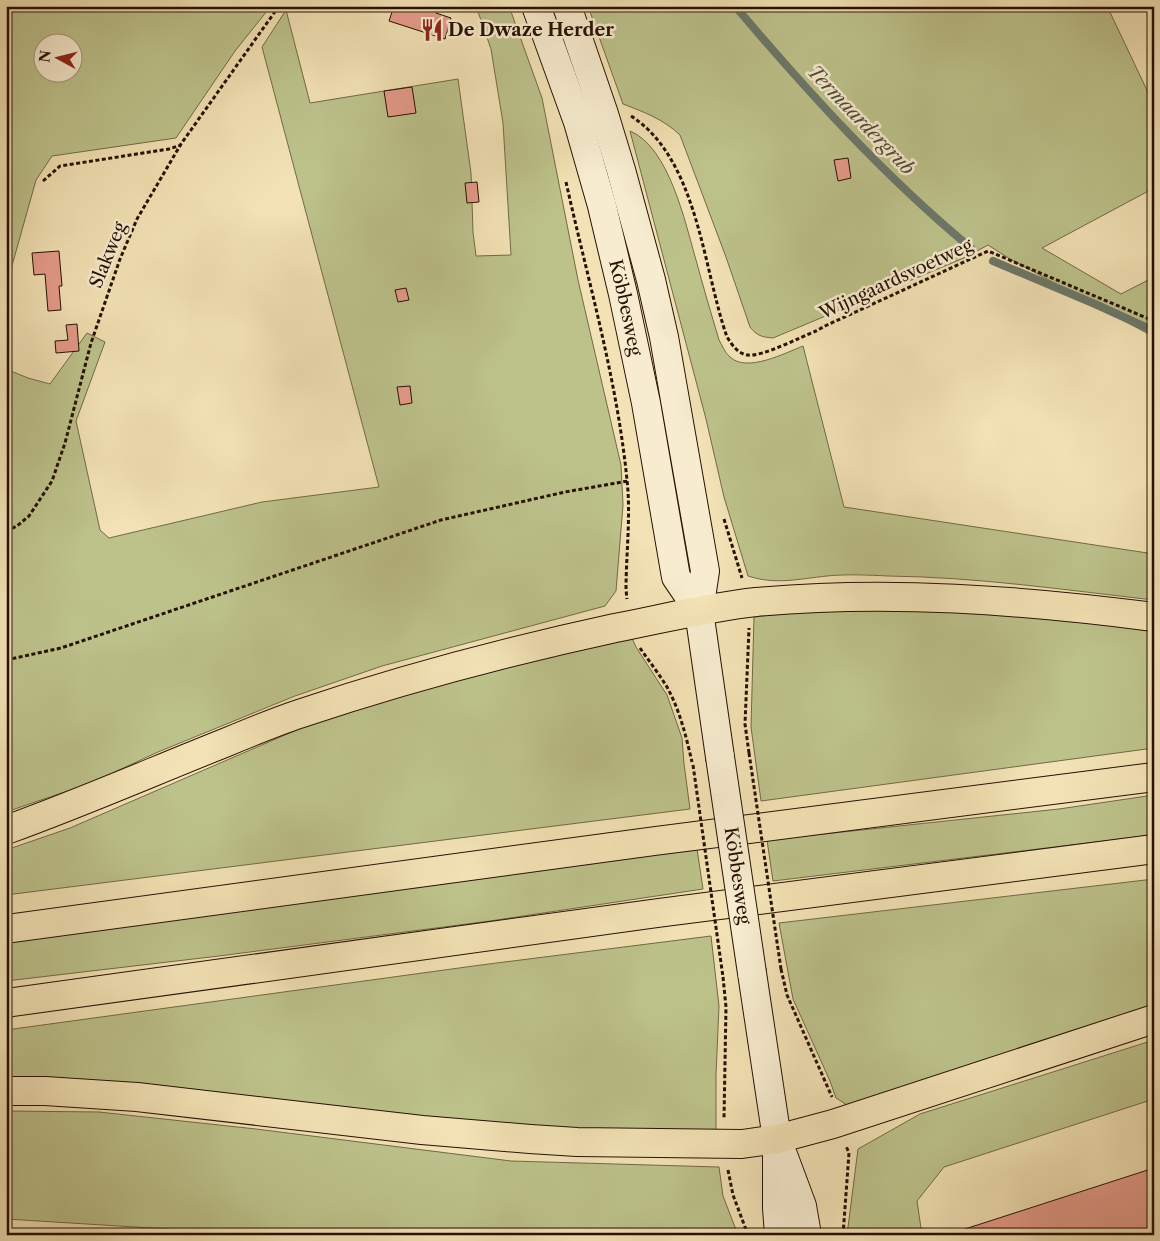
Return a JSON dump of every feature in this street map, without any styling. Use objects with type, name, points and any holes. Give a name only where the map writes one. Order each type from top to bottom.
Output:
[{"type":"highway","points":[[6,830],[68,808],[298,714],[436,672],[532,646],[699,611],[762,602],[888,597],[1024,603],[1154,617]]},
{"type":"highway","points":[[6,929],[1154,776]]},
{"type":"highway","points":[[6,1002],[658,913],[1154,849]]},
{"type":"highway","points":[[6,1091],[137,1096],[478,1135],[577,1142],[742,1144],[777,1139],[832,1124],[1154,1019]]},
{"type":"main road","name":"Köbbesweg","points":[[536,6],[578,122],[602,206],[646,403],[676,577],[699,611]]},
{"type":"main road","name":"Köbbesweg","points":[[567,6],[615,114],[667,355],[705,571],[699,611],[777,1139],[779,1235]]},
{"type":"main road","points":[[578,122],[615,114]]},
{"type":"main road","name":"Köbbesweg","points":[[777,1139],[802,1206],[806,1235]]},
{"type":"path","name":"Slakweg","points":[[6,531],[17,526],[29,516],[52,481],[65,443],[90,343],[120,259],[138,219],[181,144],[279,6]]},
{"type":"path","name":"Wijngaardsvoetweg","points":[[615,114],[640,122],[652,133],[676,170],[688,197],[700,233],[723,326],[732,345],[743,354],[756,355],[816,331],[988,251],[1154,322]]},
{"type":"path","points":[[43,181],[60,166],[169,149],[181,144]]},
{"type":"path","points":[[6,660],[61,648],[441,520],[565,492],[628,481],[609,363],[565,174]]},
{"type":"path","points":[[749,753],[781,969]]},
{"type":"path","points":[[692,762],[726,1007],[724,1116],[731,1188],[748,1235]]},
{"type":"green space","points":[[6,6],[271,6],[235,51],[176,138],[52,156],[36,180],[6,287]]},
{"type":"green space","points":[[476,6],[509,6],[542,98],[578,280],[621,465],[623,505],[616,591],[605,606],[382,666],[295,696],[158,752],[91,783],[6,812],[6,369],[50,384],[87,333],[105,342],[76,421],[100,530],[109,538],[262,502],[379,487],[262,47],[286,10],[310,103],[458,79],[471,173],[473,232],[476,256],[511,255],[503,123],[491,49]]},
{"type":"green space","points":[[588,6],[1107,6],[1154,105],[1154,188],[1042,248],[1121,294],[1154,277],[1154,337],[1010,259],[988,245],[964,258],[773,338],[757,334],[750,327],[680,135],[660,120],[623,104]]},
{"type":"green space","points":[[630,131],[644,140],[655,153],[674,187],[719,340],[730,357],[746,363],[756,362],[776,357],[803,346],[844,507],[1154,554],[1154,600],[955,579],[834,575],[778,581],[748,576],[724,497],[706,419]]},
{"type":"green space","points":[[848,606],[939,607],[1154,629],[1154,748],[761,801],[751,727],[754,617]]},
{"type":"green space","points":[[631,636],[667,695],[682,738],[690,809],[6,895],[6,850],[70,828],[308,725],[393,697]]},
{"type":"green space","points":[[1154,795],[1154,835],[773,881],[767,840],[1059,809]]},
{"type":"green space","points":[[697,849],[703,889],[490,921],[6,981],[6,936]]},
{"type":"green space","points":[[1154,879],[1154,1014],[1105,1031],[847,1105],[836,1098],[793,999],[779,923]]},
{"type":"green space","points":[[711,936],[719,1006],[716,1138],[532,1134],[6,1082],[6,1030],[481,965]]},
{"type":"green space","points":[[1154,1040],[1154,1099],[944,1167],[917,1201],[922,1235],[847,1235],[858,1149],[920,1114]]},
{"type":"green space","points":[[6,1111],[99,1112],[256,1129],[511,1161],[719,1167],[723,1196],[738,1235],[264,1235],[6,1219]]},
{"type":"building","name":"De Dwaze Herder","points":[[394,6],[438,6],[436,13],[451,18],[445,39],[389,21]]},
{"type":"building","points":[[412,87],[416,113],[388,117],[384,91]]},
{"type":"building","points":[[848,158],[851,178],[838,181],[834,160]]},
{"type":"building","points":[[477,182],[479,202],[467,203],[465,183]]},
{"type":"building","points":[[59,251],[62,286],[59,286],[61,310],[48,311],[45,274],[34,275],[32,253]]},
{"type":"building","points":[[406,288],[409,300],[398,302],[395,290]]},
{"type":"building","points":[[77,324],[79,351],[56,353],[55,341],[68,340],[66,325]]},
{"type":"building","points":[[410,386],[412,403],[400,405],[397,387]]},
{"type":"building","points":[[1154,1168],[1154,1235],[946,1235],[965,1229]]},
{"type":"waterway","name":"Termaardergrub","points":[[735,6],[790,70],[877,162],[971,248]]},
{"type":"waterway","name":"Termaardergrub","points":[[993,261],[1154,331]]},
{"type":"place","name":"De Dwaze Herder","points":[[432,30]]}]
